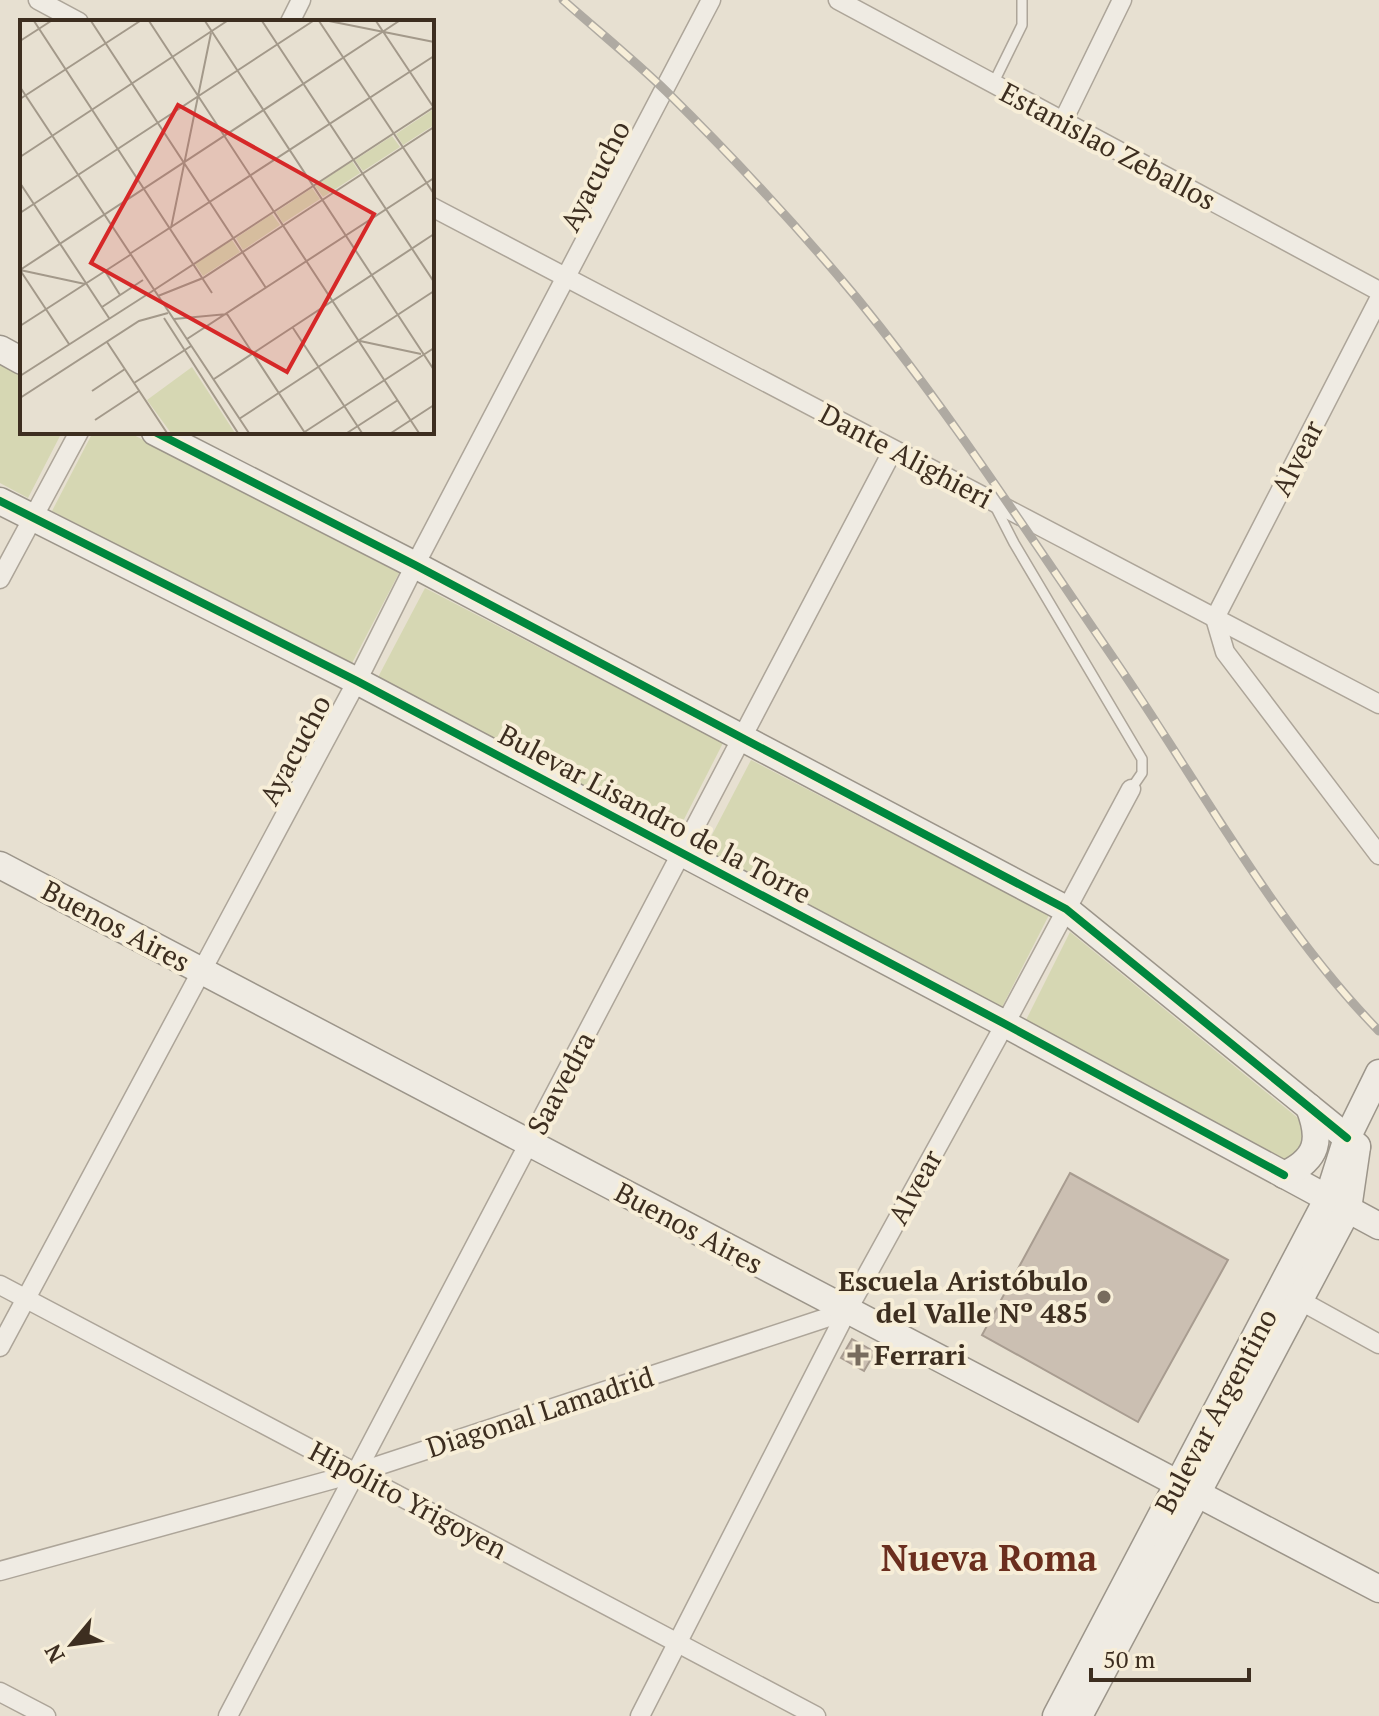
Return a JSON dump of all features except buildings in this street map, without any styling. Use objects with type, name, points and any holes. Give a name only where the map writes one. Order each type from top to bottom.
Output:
[{"type":"main road","points":[[0,349],[20,360]]},
{"type":"main road","points":[[159,434],[415,565],[1066,909],[1352,1142]]},
{"type":"main road","name":"Bulevar Lisandro de la Torre","points":[[0,501],[357,681],[1379,1226]]},
{"type":"main road","name":"Buenos Aires","points":[[0,865],[1379,1589]]},
{"type":"main road","name":"Bulevar Argentino","points":[[1056,1716],[1301,1301],[1338,1204],[1364,1101],[1379,1073]]},
{"type":"main road","points":[[1284,1175],[1301,1167],[1313,1153],[1317,1129],[1309,1107]]},
{"type":"main road","name":"Bulevar Argentino","points":[[1079,1716],[1187,1490],[1338,1204]]},
{"type":"street","points":[[38,0],[75,20]]},
{"type":"street","points":[[291,20],[301,0]]},
{"type":"street","name":"Ayacucho","points":[[0,1347],[357,681],[711,0]]},
{"type":"street","name":"Estanislao Zeballos","points":[[838,0],[1379,291]]},
{"type":"street","points":[[1063,121],[1122,0]]},
{"type":"street","name":"Dante Alighieri","points":[[434,208],[1379,704]]},
{"type":"street","name":"Alvear","points":[[1215,618],[1379,299]]},
{"type":"street","points":[[0,579],[78,434]]},
{"type":"street","name":"Saavedra","points":[[228,1716],[893,450]]},
{"type":"street","points":[[1215,618],[1225,652],[1379,855]]},
{"type":"street","name":"Alvear","points":[[640,1716],[847,1311],[1131,789]]},
{"type":"street","name":"Hipólito Yrigoyen","points":[[0,1285],[816,1716]]},
{"type":"street","points":[[1301,1301],[1379,1344]]},
{"type":"street","name":"Diagonal Lamadrid","points":[[0,1571],[356,1473],[847,1311]]},
{"type":"street","points":[[0,1692],[46,1716]]},
{"type":"lane","points":[[993,84],[1022,25],[1022,0]]},
{"type":"lane","points":[[992,501],[1142,759],[1142,773],[1131,789]]},
{"type":"green space","points":[[0,364],[20,375],[20,434],[61,434],[28,498],[0,483]]},
{"type":"green space","points":[[92,434],[132,434],[399,573],[350,667],[52,511]]},
{"type":"green space","points":[[425,588],[723,743],[675,837],[376,681]]},
{"type":"green space","points":[[751,760],[1049,915],[1001,1009],[702,854]]},
{"type":"green space","points":[[1070,932],[1304,1123],[1307,1149],[1290,1163],[1025,1022]]},
{"type":"railway","points":[[563,0],[654,80],[716,141],[811,244],[891,341],[1020,521],[1271,898],[1341,989],[1379,1031]]},
{"type":"cycle path","points":[[159,434],[415,565],[1066,909],[1347,1138]]},
{"type":"cycle path","points":[[0,501],[357,681],[1284,1175]]},
{"type":"place","name":"Escuela Aristóbulo del Valle Nº 485","points":[[1104,1297]]},
{"type":"place","name":"Ferrari","points":[[858,1355]]},
{"type":"district","name":"Nueva Roma","points":[[989,1558]]}]
